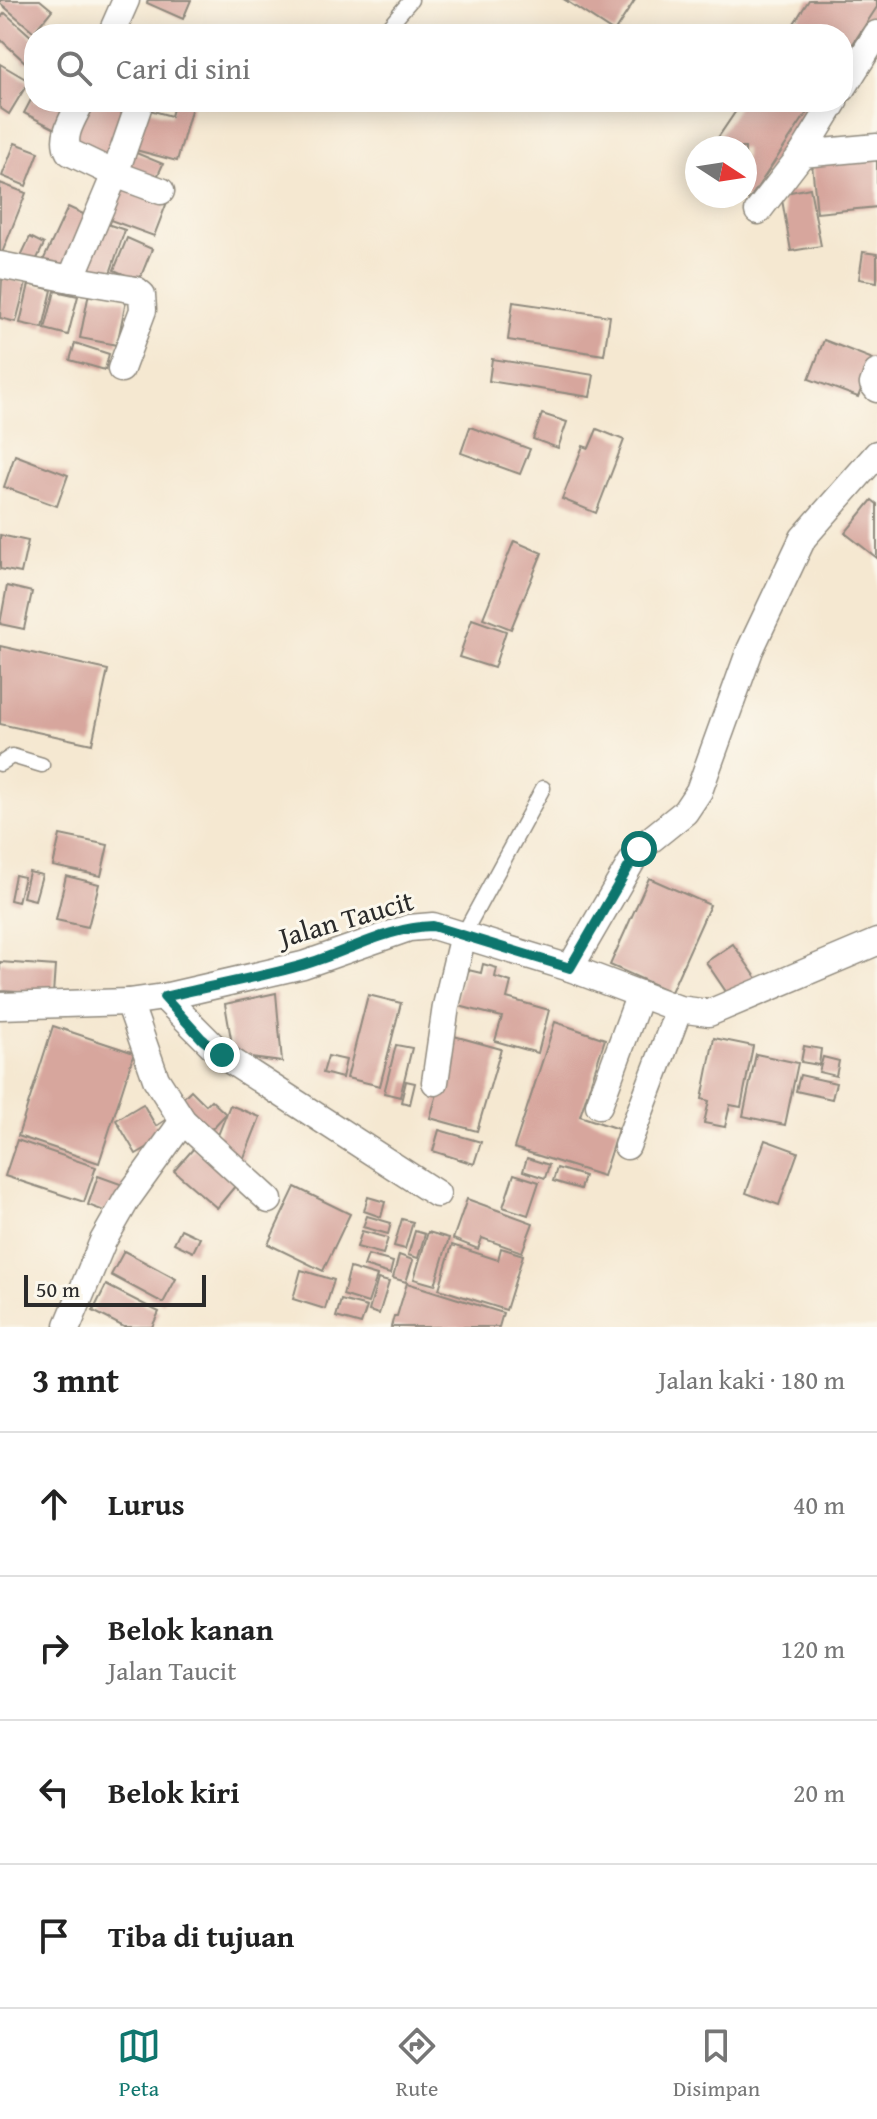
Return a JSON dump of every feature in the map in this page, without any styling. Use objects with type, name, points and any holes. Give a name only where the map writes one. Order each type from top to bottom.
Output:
[{"type":"street","points":[[115,24],[126,0]]},
{"type":"street","points":[[853,72],[877,34]]},
{"type":"street","points":[[76,112],[65,137],[69,152],[161,191]]},
{"type":"street","points":[[71,279],[115,174],[137,112]]},
{"type":"street","points":[[758,211],[802,154],[828,112]]},
{"type":"street","points":[[802,154],[877,147]]},
{"type":"street","points":[[0,265],[136,290],[142,295],[143,310],[121,369]]},
{"type":"street","points":[[877,373],[873,384],[877,389]]},
{"type":"street","points":[[570,968],[639,849],[685,812],[699,791],[750,650],[803,538],[877,454]]},
{"type":"street","name":"Jalan Taucit","points":[[0,1006],[129,1002],[164,997],[303,965],[409,928],[433,926],[570,968],[679,1009],[713,1012],[877,942]]},
{"type":"street","points":[[435,1082],[446,1006],[463,935]]},
{"type":"street","points":[[599,1105],[640,994]]},
{"type":"street","points":[[164,997],[202,1039],[222,1055],[437,1194]]},
{"type":"street","points":[[129,1002],[156,1079],[183,1121],[269,1200]]},
{"type":"street","points":[[627,1146],[679,1009]]},
{"type":"street","points":[[68,1325],[103,1241],[127,1199],[183,1121]]},
{"type":"lane","points":[[390,24],[411,0]]},
{"type":"lane","points":[[0,764],[12,756],[42,765]]},
{"type":"lane","points":[[463,935],[543,788]]},
{"type":"building","points":[[0,0],[40,0],[52,10],[41,24],[25,24]]},
{"type":"building","points":[[148,0],[191,0],[183,19],[147,3]]},
{"type":"building","points":[[565,0],[635,0],[619,24],[602,24]]},
{"type":"building","points":[[809,0],[877,0],[877,7],[853,44],[853,24],[793,24]]},
{"type":"building","points":[[5,13],[24,30],[24,61],[0,39],[0,18]]},
{"type":"building","points":[[0,64],[24,78],[24,89],[9,114],[0,108]]},
{"type":"building","points":[[25,112],[68,112],[59,131]]},
{"type":"building","points":[[81,112],[131,112],[110,164],[67,146]]},
{"type":"building","points":[[142,112],[171,116],[172,112],[191,112],[177,161],[132,149]]},
{"type":"building","points":[[735,112],[807,112],[757,188],[757,136],[719,136]]},
{"type":"building","points":[[15,143],[39,152],[26,186],[2,176]]},
{"type":"building","points":[[129,150],[163,164],[154,184],[122,171]]},
{"type":"building","points":[[877,157],[877,207],[817,213],[812,164]]},
{"type":"building","points":[[0,183],[26,193],[0,258]]},
{"type":"building","points":[[115,183],[167,202],[154,236],[102,217]]},
{"type":"building","points":[[810,188],[821,246],[791,251],[781,194]]},
{"type":"building","points":[[68,207],[92,218],[66,275],[42,263]]},
{"type":"building","points":[[98,221],[125,230],[107,282],[80,272]]},
{"type":"building","points":[[30,237],[44,244],[35,263],[21,256]]},
{"type":"building","points":[[127,238],[152,249],[139,281],[114,270]]},
{"type":"building","points":[[863,252],[877,254],[877,282],[859,279]]},
{"type":"building","points":[[2,278],[26,283],[16,322],[0,318]]},
{"type":"building","points":[[29,284],[52,290],[43,328],[20,323]]},
{"type":"building","points":[[55,291],[78,296],[68,335],[45,329]]},
{"type":"building","points":[[89,293],[126,301],[117,345],[80,338]]},
{"type":"building","points":[[513,302],[610,316],[604,355],[508,340]]},
{"type":"building","points":[[824,340],[873,359],[858,397],[809,379]]},
{"type":"building","points":[[75,343],[109,354],[105,370],[70,360]]},
{"type":"building","points":[[492,359],[594,375],[590,397],[489,381]]},
{"type":"building","points":[[542,414],[567,422],[558,448],[533,439]]},
{"type":"building","points":[[470,427],[530,449],[520,474],[461,453]]},
{"type":"building","points":[[597,429],[624,440],[596,513],[562,499],[583,446],[589,448]]},
{"type":"building","points":[[15,455],[68,475],[57,506],[4,487]]},
{"type":"building","points":[[872,500],[877,504],[877,558],[845,533]]},
{"type":"building","points":[[0,535],[28,541],[21,573],[0,569]]},
{"type":"building","points":[[514,541],[542,553],[511,629],[483,618]]},
{"type":"building","points":[[7,586],[32,592],[24,629],[0,624]]},
{"type":"building","points":[[472,619],[506,631],[494,668],[459,657]]},
{"type":"building","points":[[0,646],[108,670],[92,744],[0,724]]},
{"type":"building","points":[[60,835],[108,845],[101,876],[53,866]]},
{"type":"building","points":[[29,872],[42,875],[35,900],[23,897]]},
{"type":"building","points":[[15,875],[24,877],[18,902],[10,900]]},
{"type":"building","points":[[66,876],[99,884],[88,927],[56,920]]},
{"type":"building","points":[[649,878],[710,905],[671,992],[610,965]]},
{"type":"building","points":[[733,944],[758,980],[731,999],[706,962]]},
{"type":"building","points":[[0,962],[55,966],[53,994],[0,991]]},
{"type":"building","points":[[483,964],[497,968],[495,977],[511,982],[507,998],[549,1010],[538,1053],[495,1041],[502,1017],[455,1005],[464,969],[481,973]]},
{"type":"building","points":[[276,993],[282,1062],[234,1056],[225,1004]]},
{"type":"building","points":[[368,995],[401,1003],[380,1086],[347,1078]]},
{"type":"building","points":[[555,1022],[605,1039],[580,1116],[618,1129],[603,1176],[514,1148]]},
{"type":"building","points":[[53,1026],[134,1053],[99,1163],[18,1136]]},
{"type":"building","points":[[454,1036],[501,1049],[477,1131],[430,1118]]},
{"type":"building","points":[[714,1038],[753,1046],[741,1107],[730,1105],[725,1127],[704,1123],[709,1101],[702,1099]]},
{"type":"building","points":[[396,1045],[412,1048],[400,1097],[384,1093]]},
{"type":"building","points":[[804,1046],[821,1049],[819,1065],[801,1062]]},
{"type":"building","points":[[756,1054],[798,1063],[785,1125],[743,1116]]},
{"type":"building","points":[[328,1056],[346,1060],[342,1078],[323,1073]]},
{"type":"building","points":[[823,1057],[839,1061],[836,1076],[819,1072]]},
{"type":"building","points":[[800,1075],[836,1083],[832,1099],[796,1091]]},
{"type":"building","points":[[406,1081],[415,1083],[410,1104],[401,1102]]},
{"type":"building","points":[[191,1090],[206,1105],[211,1100],[226,1114],[207,1134],[177,1104]]},
{"type":"building","points":[[143,1104],[156,1126],[167,1119],[174,1132],[136,1154],[116,1120]]},
{"type":"building","points":[[230,1105],[260,1117],[243,1160],[213,1148]]},
{"type":"building","points":[[439,1130],[481,1142],[474,1164],[433,1151]]},
{"type":"building","points":[[17,1140],[96,1167],[84,1202],[5,1176]]},
{"type":"building","points":[[765,1140],[798,1152],[779,1205],[746,1193]]},
{"type":"building","points":[[194,1148],[236,1185],[217,1208],[174,1171]]},
{"type":"building","points":[[527,1158],[549,1165],[545,1178],[523,1171]]},
{"type":"building","points":[[557,1168],[584,1176],[580,1189],[553,1181]]},
{"type":"building","points":[[514,1174],[539,1182],[528,1215],[503,1207]]},
{"type":"building","points":[[98,1176],[126,1186],[115,1215],[88,1205]]},
{"type":"building","points":[[295,1187],[350,1214],[323,1271],[268,1244]]},
{"type":"building","points":[[368,1197],[385,1202],[381,1217],[364,1211]]},
{"type":"building","points":[[467,1199],[533,1223],[522,1252],[482,1238],[478,1249],[453,1239]]},
{"type":"building","points":[[367,1216],[391,1223],[388,1234],[363,1227]]},
{"type":"building","points":[[402,1219],[413,1222],[405,1249],[394,1246]]},
{"type":"building","points":[[181,1229],[200,1238],[193,1252],[174,1243]]},
{"type":"building","points":[[362,1231],[388,1238],[383,1254],[357,1247]]},
{"type":"building","points":[[415,1231],[425,1234],[418,1258],[408,1255]]},
{"type":"building","points":[[428,1232],[449,1238],[435,1285],[414,1279]]},
{"type":"building","points":[[452,1245],[498,1260],[501,1248],[523,1255],[506,1310],[439,1289]]},
{"type":"building","points":[[124,1251],[176,1279],[163,1303],[111,1275]]},
{"type":"building","points":[[368,1255],[393,1262],[390,1274],[364,1266]]},
{"type":"building","points":[[399,1255],[413,1260],[406,1282],[393,1278]]},
{"type":"building","points":[[350,1268],[377,1276],[368,1303],[343,1295]]},
{"type":"building","points":[[301,1270],[334,1280],[325,1309],[293,1299]]},
{"type":"building","points":[[378,1279],[389,1282],[379,1314],[369,1311]]},
{"type":"building","points":[[407,1283],[503,1313],[499,1327],[391,1327]]},
{"type":"building","points":[[106,1285],[159,1312],[152,1327],[124,1327],[93,1311]]},
{"type":"building","points":[[341,1300],[367,1307],[361,1324],[336,1317]]},
{"type":"route","points":[[222,1055],[202,1039],[164,997],[303,965],[421,926],[433,926],[570,968],[639,849]]}]
